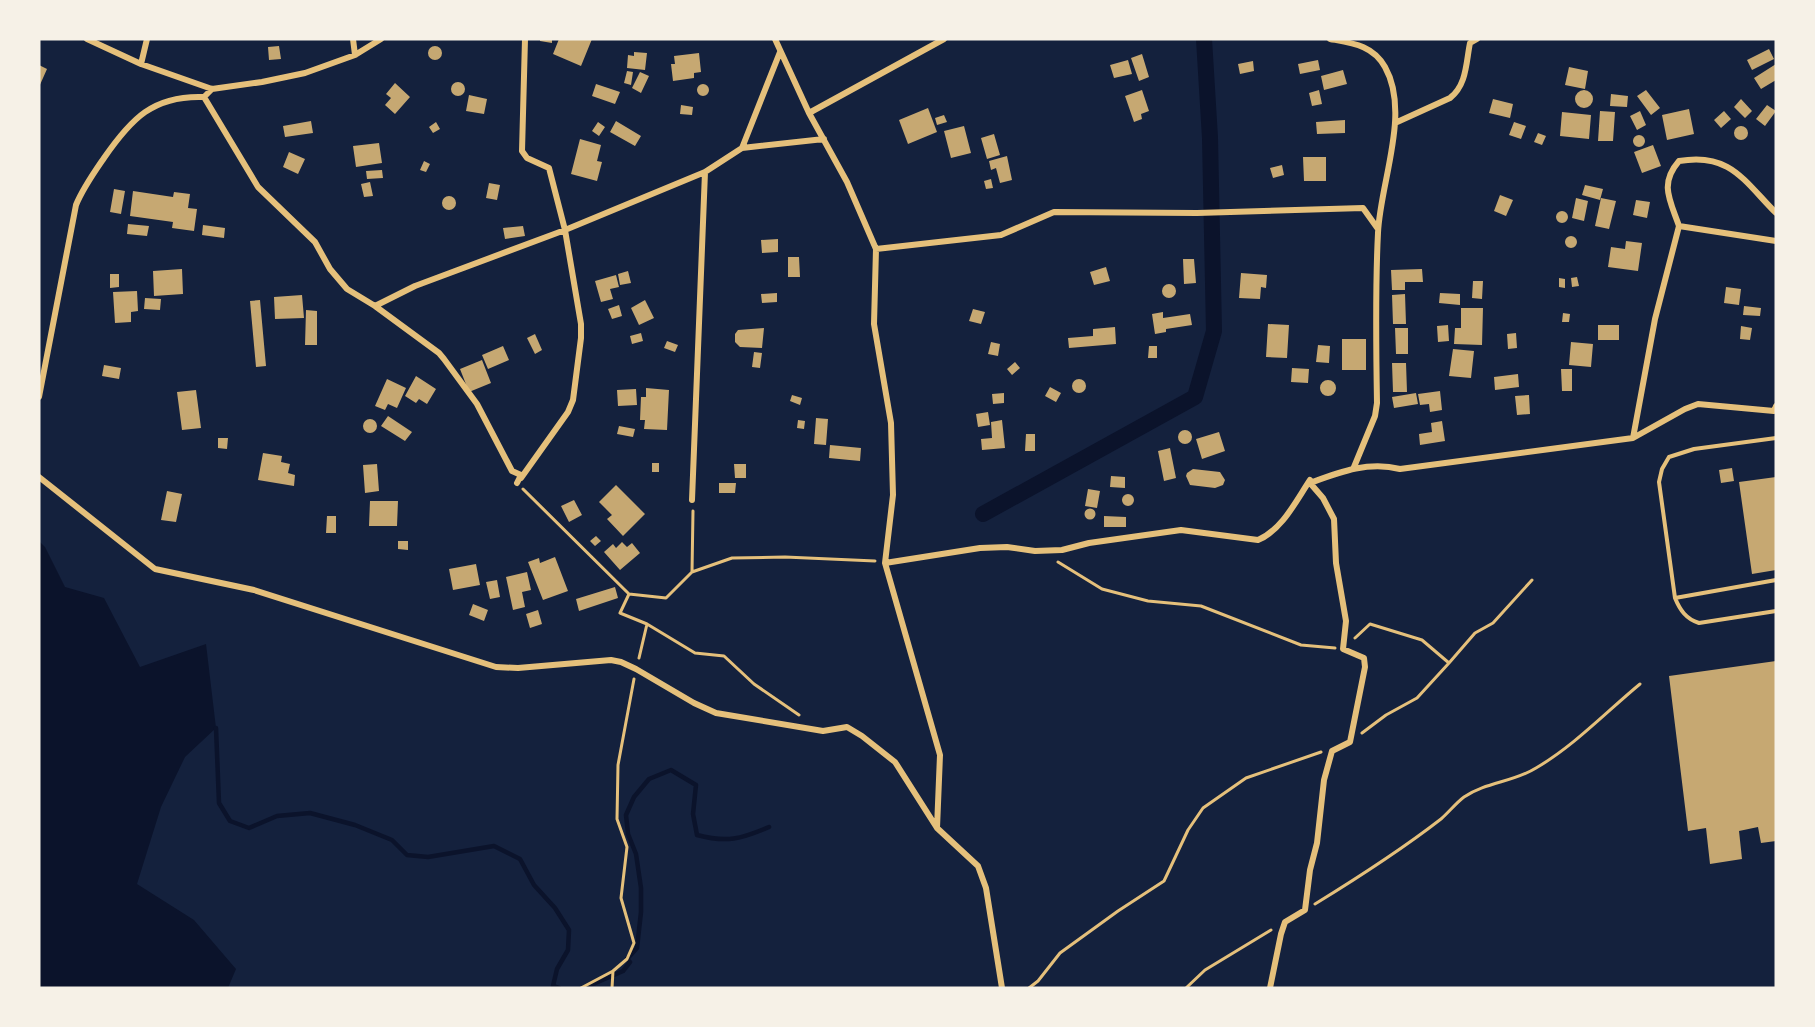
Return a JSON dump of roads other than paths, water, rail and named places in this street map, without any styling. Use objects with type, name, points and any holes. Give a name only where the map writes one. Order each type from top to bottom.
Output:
[{"type":"street","points":[[87,39],[141,64],[212,89],[305,73],[355,55],[381,39]]},
{"type":"street","points":[[141,64],[147,39]]},
{"type":"street","points":[[353,39],[355,55]]},
{"type":"street","points":[[204,97],[258,187],[315,242],[330,269],[347,289],[375,306],[444,358],[477,404],[512,471],[521,475],[517,483],[560,424],[573,400],[581,324],[566,230],[549,168],[527,158],[522,151],[525,39]]},
{"type":"street","points":[[775,39],[809,113],[847,182],[876,249],[874,324],[891,423],[893,495],[885,562],[940,755],[937,828]]},
{"type":"street","points":[[809,113],[944,39]]},
{"type":"street","points":[[1330,39],[1363,46],[1378,56],[1393,86],[1395,123],[1378,229],[1375,319],[1377,403],[1371,427],[1354,467]]},
{"type":"street","points":[[1395,123],[1450,98],[1458,92],[1462,84],[1469,41],[1477,39]]},
{"type":"street","points":[[742,148],[780,52]]},
{"type":"street","points":[[39,398],[74,216],[83,188],[121,133],[142,113],[173,98],[204,97],[212,89]]},
{"type":"street","points":[[375,306],[415,286],[566,230],[705,172],[742,148],[824,139]]},
{"type":"street","points":[[1633,438],[1655,319],[1678,226],[1668,194],[1668,177],[1679,161],[1694,158],[1719,161],[1732,169],[1776,213]]},
{"type":"street","points":[[692,500],[705,172]]},
{"type":"street","points":[[876,249],[1000,235],[1054,212],[1062,211],[1197,213],[1363,208],[1378,229]]},
{"type":"street","points":[[1678,226],[1776,241]]},
{"type":"street","points":[[1310,483],[1354,467],[1390,466],[1400,469],[1633,438],[1698,404],[1774,411],[1776,406]]},
{"type":"street","points":[[39,477],[155,569],[254,590],[496,667],[518,669],[611,660],[636,669],[694,703],[716,712],[823,731],[847,727],[895,762],[937,828],[978,866],[986,888],[1002,988]]},
{"type":"street","points":[[885,562],[980,548],[1062,550],[1107,540],[1188,529],[1258,540],[1275,529],[1310,480],[1334,519],[1336,563],[1346,621],[1343,649],[1364,658],[1365,667],[1350,742],[1332,751],[1327,765],[1317,843],[1310,870],[1305,910],[1285,922],[1270,988]]},
{"type":"lane","points":[[1776,438],[1694,449],[1669,457],[1659,482],[1675,598],[1680,610],[1699,623],[1776,611]]},
{"type":"lane","points":[[1675,598],[1776,580]]},
{"type":"water","points":[[39,541],[45,547],[65,587],[104,598],[140,667],[206,644],[216,728],[185,757],[161,807],[137,884],[194,920],[236,969],[228,988],[39,988]]},
{"type":"waterway","points":[[983,514],[1195,397],[1214,331],[1210,138],[1204,39]]},
{"type":"waterway","points":[[216,728],[219,803],[230,821],[249,828],[277,816],[310,813],[355,825],[392,840],[407,855],[428,857],[494,846],[520,859],[534,885],[555,908],[569,930],[568,950],[557,969],[553,986],[559,988]]},
{"type":"waterway","points":[[584,988],[623,971],[630,962],[627,959],[637,948],[641,888],[636,854],[628,834],[626,815],[634,797],[649,779],[671,770],[696,785],[693,814],[697,835],[726,839],[769,827]]}]
